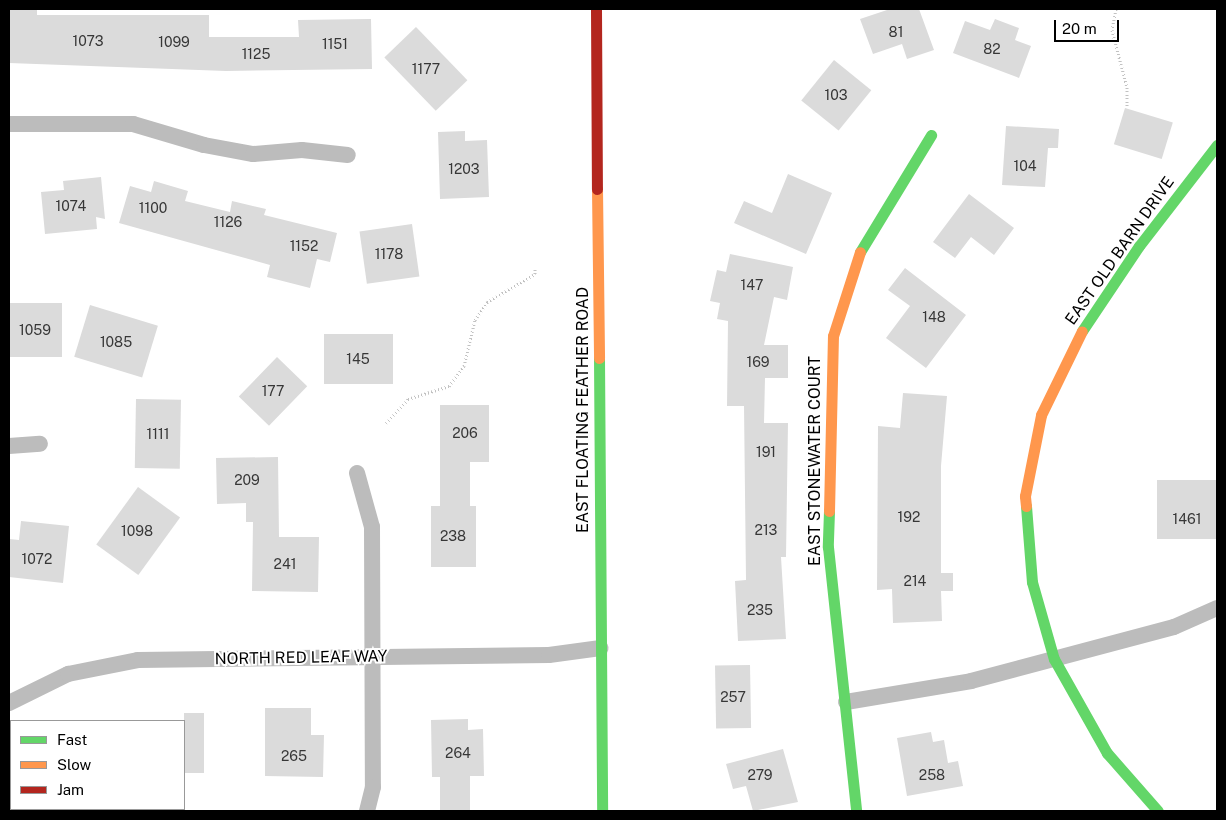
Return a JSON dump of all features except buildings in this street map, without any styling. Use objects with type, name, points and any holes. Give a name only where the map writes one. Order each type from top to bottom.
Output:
[{"type":"street","name":"EAST FLOATING FEATHER ROAD","points":[[596,9],[602,811]]},
{"type":"street","points":[[9,124],[133,124],[204,145],[253,154],[302,150],[348,155]]},
{"type":"street","name":"EAST STONEWATER COURT","points":[[856,811],[846,702],[828,546],[833,336],[855,261],[932,135]]},
{"type":"street","name":"EAST OLD BARN DRIVE","points":[[1158,811],[1103,746],[1054,659],[1032,582],[1025,496],[1041,414],[1075,342],[1139,246],[1215,144]]},
{"type":"street","points":[[9,446],[40,444]]},
{"type":"street","points":[[357,472],[372,527],[373,787],[367,811]]},
{"type":"street","points":[[846,702],[971,682],[1174,627],[1217,608]]},
{"type":"street","name":"NORTH RED LEAF WAY","points":[[9,703],[41,685],[100,665],[138,660],[328,660],[373,656],[549,655],[601,648]]},
{"type":"path","points":[[1116,9],[1112,30],[1127,87],[1127,106]]},
{"type":"path","points":[[386,423],[408,398],[450,386],[464,366],[475,320],[487,302],[535,274],[535,269]]},
{"type":"traffic: fast","points":[[860,252],[931,135]]},
{"type":"traffic: fast","points":[[1082,331],[1139,246],[1217,145]]},
{"type":"traffic: fast","points":[[599,358],[602,811]]},
{"type":"traffic: fast","points":[[1026,506],[1032,582],[1054,659],[1107,753],[1158,811]]},
{"type":"traffic: fast","points":[[829,511],[828,547],[856,811]]},
{"type":"traffic: slow","points":[[597,189],[599,358]]},
{"type":"traffic: slow","points":[[829,511],[833,336],[860,252]]},
{"type":"traffic: slow","points":[[1026,506],[1025,496],[1041,415],[1082,331]]},
{"type":"traffic: jam","points":[[596,9],[597,189]]}]
